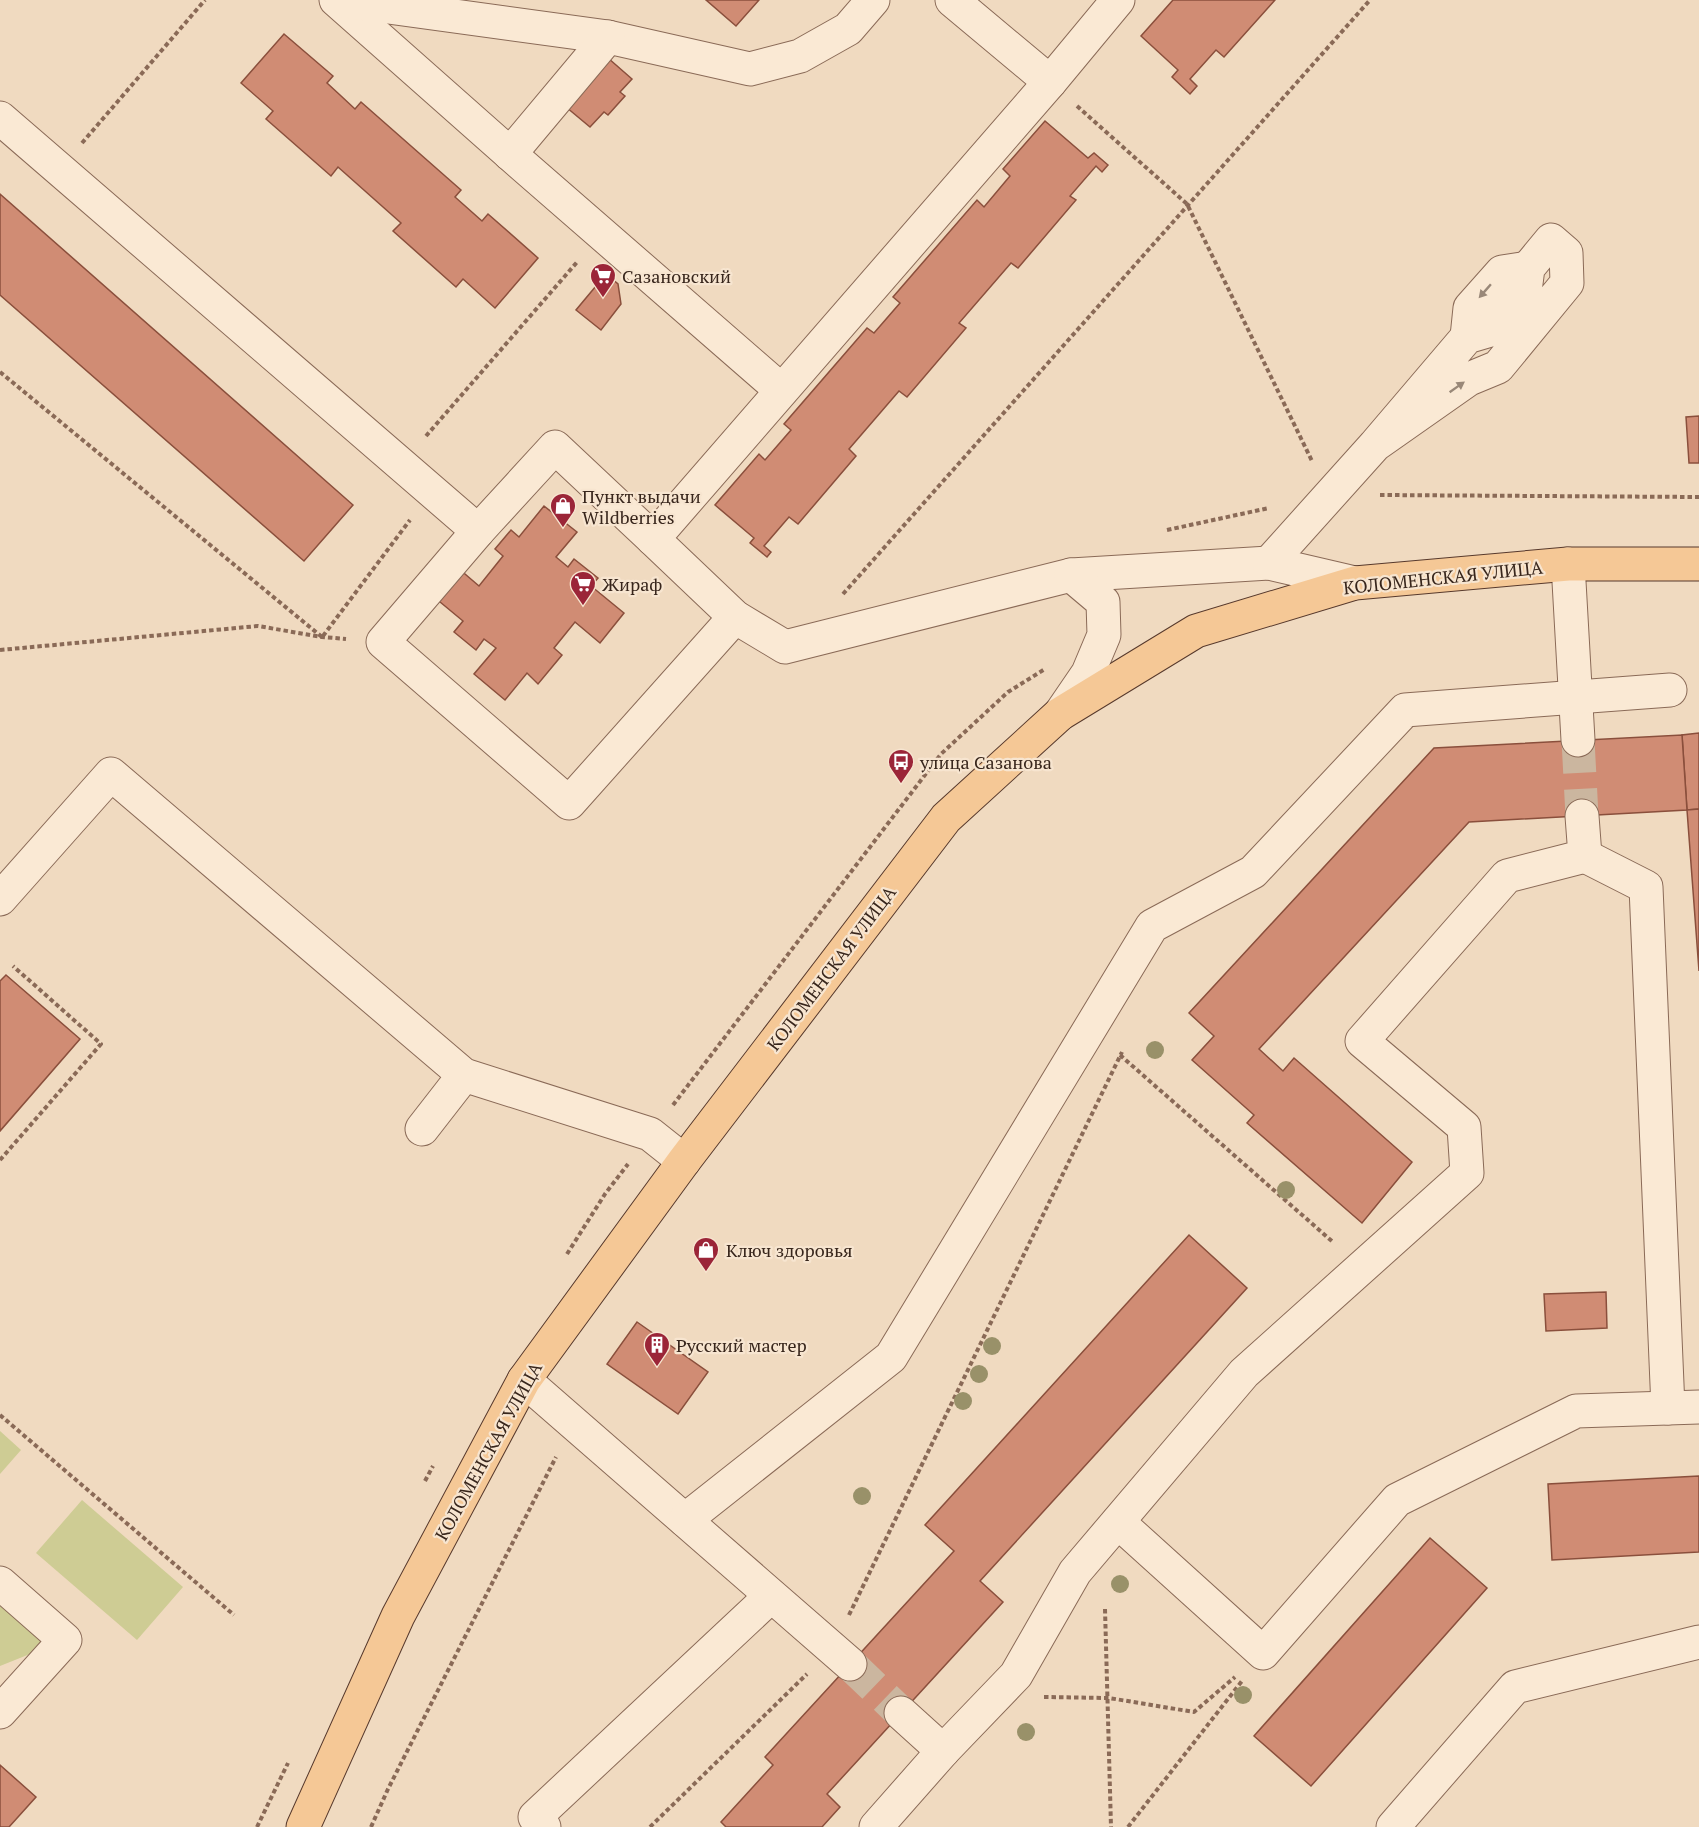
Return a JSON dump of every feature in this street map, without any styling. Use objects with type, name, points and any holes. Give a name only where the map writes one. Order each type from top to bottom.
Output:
[{"type":"main road","name":"КОЛОМЕНСКАЯ УЛИЦА","points":[[303,1827],[398,1616],[524,1380],[684,1161],[946,818],[1060,714],[1196,631],[1355,583],[1568,564],[1699,564]]},
{"type":"lane","points":[[337,0],[608,37],[750,69],[800,56],[848,29],[873,0]]},
{"type":"lane","points":[[337,0],[781,390]]},
{"type":"lane","points":[[952,0],[1050,82]]},
{"type":"lane","points":[[653,539],[1050,82],[1118,0]]},
{"type":"lane","points":[[510,154],[608,37]]},
{"type":"lane","points":[[0,118],[478,531]]},
{"type":"lane","points":[[1269,563],[1375,445],[1467,337],[1470,308],[1502,272],[1528,268],[1551,240],[1566,254],[1567,283],[1498,367],[1468,379],[1375,445]]},
{"type":"lane","points":[[735,617],[569,803],[383,642],[478,531],[555,447],[735,617],[785,646],[1071,575],[1269,563],[1355,583]]},
{"type":"lane","points":[[1568,564],[1578,740]]},
{"type":"lane","points":[[1060,714],[1088,673],[1104,635],[1103,602],[1071,575]]},
{"type":"lane","points":[[685,1520],[891,1357],[1152,926],[1253,872],[1405,710],[1670,690]]},
{"type":"lane","points":[[0,899],[111,774],[464,1075],[650,1134],[684,1161]]},
{"type":"lane","points":[[1582,816],[1585,856]]},
{"type":"lane","points":[[876,1827],[943,1751],[1016,1675],[1075,1572],[1244,1373],[1467,1173],[1464,1127],[1362,1041],[1507,876],[1585,856],[1646,887],[1683,1407],[1576,1411],[1397,1500],[1263,1653],[1118,1522]]},
{"type":"lane","points":[[423,1129],[464,1075]]},
{"type":"lane","points":[[524,1380],[841,1657]]},
{"type":"lane","points":[[0,1583],[65,1640],[0,1712]]},
{"type":"lane","points":[[544,1827],[535,1817],[771,1596]]},
{"type":"lane","points":[[1393,1827],[1515,1687],[1699,1642]]},
{"type":"lane","points":[[902,1713],[943,1751]]},
{"type":"path","points":[[59,169],[205,0]]},
{"type":"path","points":[[836,602],[1370,0]]},
{"type":"path","points":[[1050,82],[1187,204],[1328,495],[1699,496]]},
{"type":"path","points":[[401,465],[603,234]]},
{"type":"path","points":[[0,372],[322,636]]},
{"type":"path","points":[[322,636],[431,491]]},
{"type":"path","points":[[1164,531],[1269,508]]},
{"type":"path","points":[[0,650],[258,626],[322,636]]},
{"type":"path","points":[[0,1160],[101,1044],[13,966]]},
{"type":"path","points":[[650,1827],[841,1657],[1125,1045]]},
{"type":"path","points":[[1120,1055],[1362,1268]]},
{"type":"path","points":[[0,1414],[234,1615]]},
{"type":"path","points":[[371,1827],[573,1423]]},
{"type":"path","points":[[1106,1608],[1111,1827]]},
{"type":"path","points":[[1042,1697],[1109,1698],[1194,1712],[1263,1653]]},
{"type":"path","points":[[1128,1827],[1263,1653]]},
{"type":"shaded area","points":[[0,1431],[21,1450],[0,1474]]},
{"type":"shaded area","points":[[82,1500],[183,1587],[137,1640],[36,1553]]},
{"type":"shaded area","points":[[0,1583],[65,1640],[0,1666]]},
{"type":"building","points":[[706,0],[759,0],[736,26]]},
{"type":"building","points":[[1173,0],[1275,0],[1224,57],[1216,50],[1190,79],[1197,86],[1190,94],[1172,77],[1178,70],[1141,36]]},
{"type":"building","points":[[284,34],[333,76],[327,83],[355,109],[361,102],[461,190],[455,197],[482,221],[488,214],[538,258],[495,308],[463,279],[456,287],[393,231],[401,223],[338,167],[331,176],[266,119],[273,111],[241,83]]},
{"type":"building","points":[[608,58],[632,79],[620,92],[625,96],[608,115],[604,112],[590,127],[566,107]]},
{"type":"building","points":[[1045,121],[1088,158],[1094,153],[1108,165],[1102,172],[1096,166],[1070,196],[1076,200],[1018,268],[1011,263],[959,323],[966,328],[907,397],[899,391],[849,449],[856,456],[798,524],[789,517],[764,546],[771,552],[767,557],[750,543],[754,538],[715,505],[759,454],[765,460],[791,430],[784,424],[867,328],[874,333],[900,303],[893,297],[977,200],[984,207],[1010,176],[1003,169]]},
{"type":"building","points":[[0,194],[353,505],[304,561],[0,295]]},
{"type":"building","name":"Сазановский","points":[[606,274],[618,284],[621,304],[601,330],[576,310]]},
{"type":"building","points":[[1699,416],[1699,463],[1689,463],[1686,417]]},
{"type":"building","points":[[544,506],[577,532],[556,557],[568,567],[574,559],[598,578],[591,586],[624,613],[600,643],[575,622],[554,648],[562,655],[538,684],[527,673],[505,700],[474,674],[496,648],[484,639],[476,650],[454,632],[463,621],[434,597],[458,568],[479,586],[503,556],[495,549],[511,530],[519,537]]},
{"type":"building","points":[[1699,733],[1699,809],[1687,810],[1682,735]]},
{"type":"building","points":[[1682,735],[1687,810],[1469,822],[1259,1049],[1283,1071],[1294,1058],[1412,1162],[1362,1223],[1247,1123],[1254,1115],[1192,1060],[1214,1036],[1189,1013],[1434,748]]},
{"type":"building","points":[[1699,809],[1699,971],[1687,810]]},
{"type":"building","points":[[6,975],[80,1039],[0,1131],[0,981]]},
{"type":"building","points":[[1189,1235],[1247,1288],[980,1581],[1003,1602],[827,1794],[840,1807],[822,1827],[726,1827],[721,1822],[773,1765],[765,1757],[954,1551],[925,1525]]},
{"type":"building","points":[[1606,1292],[1607,1328],[1546,1331],[1544,1294]]},
{"type":"building","name":"Русский мастер","points":[[637,1322],[708,1372],[678,1414],[607,1364]]},
{"type":"building","points":[[1699,1476],[1699,1552],[1552,1560],[1548,1484]]},
{"type":"building","points":[[1430,1538],[1487,1588],[1311,1786],[1254,1736]]},
{"type":"building","points":[[0,1765],[36,1797],[9,1827],[0,1827]]},
{"type":"tunnel","points":[[1578,740],[1582,816]]},
{"type":"tunnel","points":[[850,1664],[901,1713]]},
{"type":"place","name":"Сазановский","points":[[603,299]]},
{"type":"place","name":"Пункт выдачи Wildberries","points":[[563,529]]},
{"type":"place","name":"Жираф","points":[[583,607]]},
{"type":"place","name":"улица Сазанова","points":[[901,785]]},
{"type":"place","name":"Ключ здоровья","points":[[706,1273]]},
{"type":"place","name":"Русский мастер","points":[[657,1368]]}]
